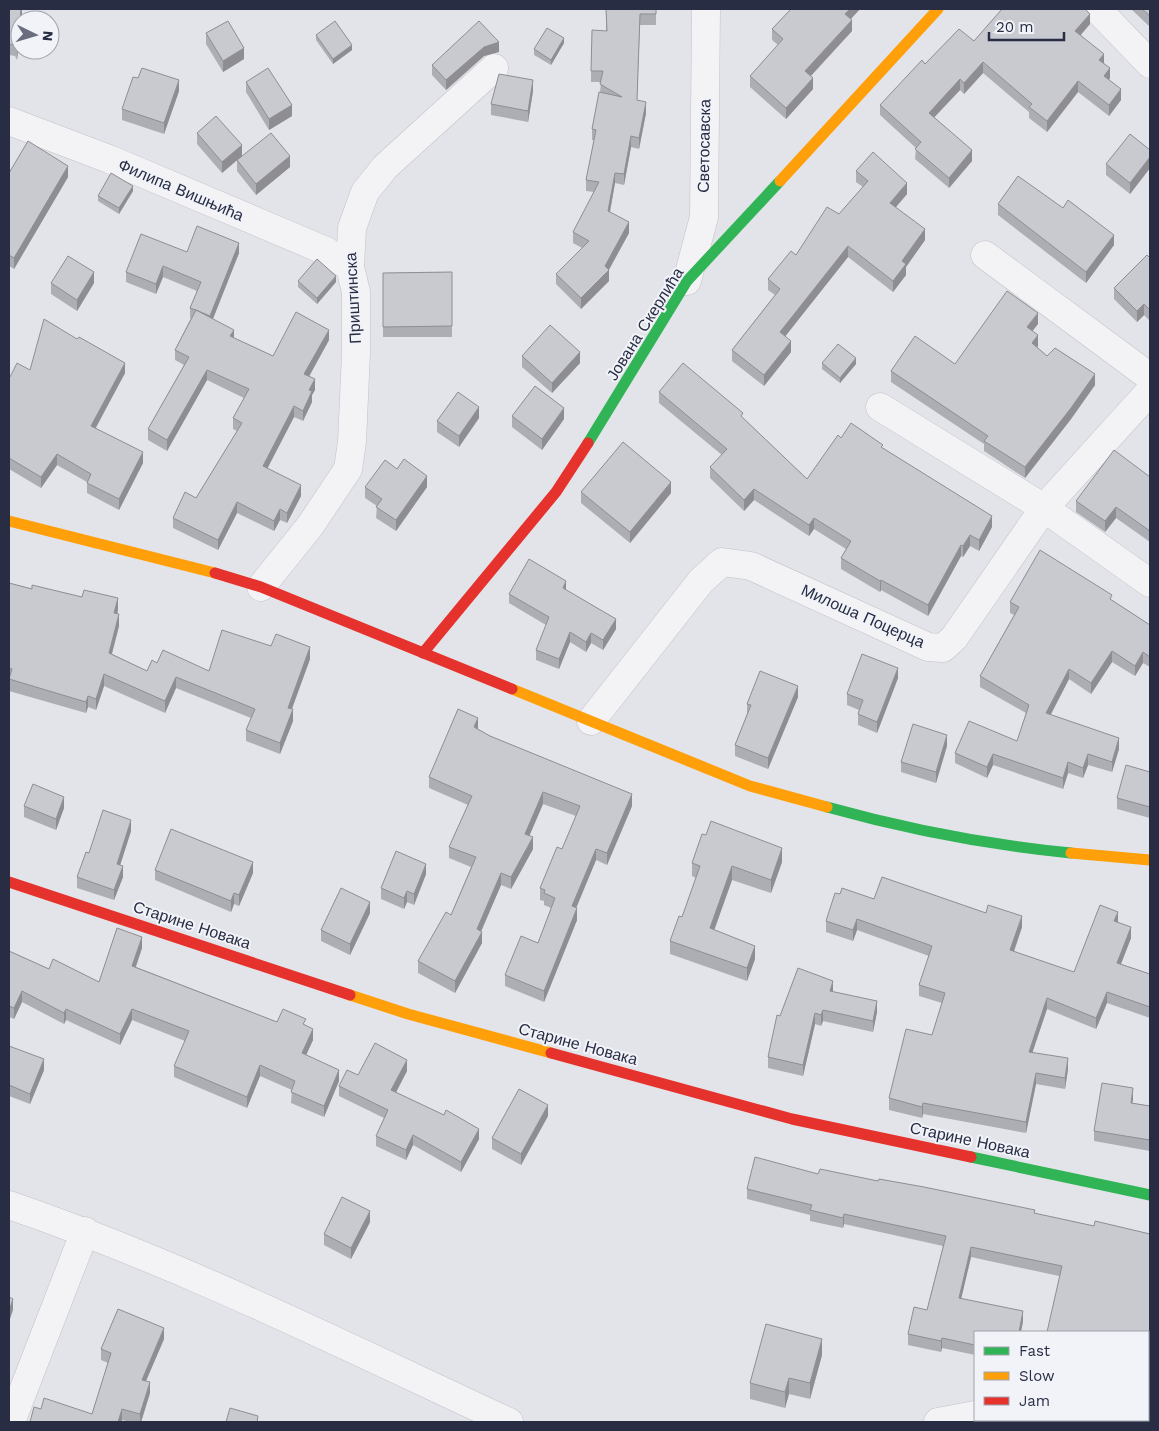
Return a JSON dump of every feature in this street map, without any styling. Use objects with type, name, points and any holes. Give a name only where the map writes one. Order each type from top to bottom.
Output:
[{"type":"street","name":"Светосавска","points":[[687,281],[704,218],[706,9]]},
{"type":"street","name":"Јована Скерлића","points":[[423,652],[556,492],[605,418],[687,281],[938,9]]},
{"type":"street","points":[[1096,9],[1150,64]]},
{"type":"street","name":"Приштинска","points":[[261,586],[310,526],[348,469],[352,442],[356,353],[356,292],[350,267],[352,228],[365,192],[385,167],[494,68]]},
{"type":"street","name":"Филипа Вишњића","points":[[9,121],[109,159],[326,251],[350,267]]},
{"type":"street","points":[[985,255],[1150,378]]},
{"type":"street","name":"Милоша Поцерца","points":[[590,721],[701,581],[722,562],[751,566],[928,647],[943,648],[954,638],[1044,508],[1150,391]]},
{"type":"street","points":[[880,407],[1044,508],[1150,583]]},
{"type":"street","points":[[9,521],[186,565],[261,586],[750,786],[881,822],[1033,849],[1150,860]]},
{"type":"street","name":"Старине Новака","points":[[9,882],[408,1014],[792,1119],[1150,1195]]},
{"type":"street","points":[[9,1205],[85,1231],[244,1299],[509,1422]]},
{"type":"street","points":[[11,1422],[85,1231]]},
{"type":"street","points":[[938,1422],[974,1415]]},
{"type":"building","points":[[9,9],[21,9],[10,10],[9,44]]},
{"type":"building","points":[[606,9],[656,9],[656,14],[640,14],[637,100],[646,102],[639,138],[631,136],[624,174],[615,173],[608,211],[629,222],[605,266],[609,270],[581,298],[556,274],[589,241],[573,232],[599,182],[586,180],[596,130],[592,129],[599,92],[622,97],[600,84],[603,71],[591,71],[592,30],[607,31]]},
{"type":"building","points":[[791,9],[850,9],[845,14],[852,20],[805,71],[813,78],[786,108],[750,76],[783,39],[772,29]]},
{"type":"building","points":[[1002,9],[1085,9],[1090,14],[1075,31],[1104,54],[1099,60],[1110,68],[1104,76],[1121,89],[1109,105],[1078,81],[1047,121],[1029,107],[1032,104],[983,62],[964,83],[960,79],[929,113],[972,150],[949,178],[915,149],[921,142],[880,105],[922,60],[925,64],[959,29],[974,41]]},
{"type":"building","points":[[1142,9],[1150,9],[1150,15],[1149,15]]},
{"type":"building","points":[[228,21],[244,48],[223,61],[206,33]]},
{"type":"building","points":[[335,21],[352,45],[333,59],[316,35]]},
{"type":"building","points":[[479,21],[499,42],[484,47],[446,80],[432,65]]},
{"type":"building","points":[[547,28],[564,38],[551,60],[534,49]]},
{"type":"building","points":[[142,68],[179,80],[164,123],[122,109],[133,77],[138,78]]},
{"type":"building","points":[[268,68],[292,105],[269,119],[246,82]]},
{"type":"building","points":[[499,74],[533,80],[528,111],[491,104]]},
{"type":"building","points":[[216,116],[242,145],[222,162],[197,133]]},
{"type":"building","points":[[271,133],[290,156],[256,184],[237,160]]},
{"type":"building","points":[[1130,134],[1150,150],[1150,157],[1130,183],[1106,164]]},
{"type":"building","points":[[28,141],[68,166],[14,258],[9,255],[9,173]]},
{"type":"building","points":[[873,152],[907,183],[890,203],[925,229],[902,261],[906,264],[893,281],[848,246],[780,332],[791,341],[764,375],[732,350],[780,289],[768,279],[791,251],[796,255],[827,207],[839,214],[868,181],[856,171]]},
{"type":"building","points":[[111,173],[133,186],[119,208],[98,196]]},
{"type":"building","points":[[1018,176],[1063,208],[1068,200],[1114,235],[1086,272],[998,204]]},
{"type":"building","points":[[197,226],[239,243],[210,316],[190,308],[201,282],[163,266],[156,284],[126,272],[141,234],[187,252]]},
{"type":"building","points":[[1147,255],[1150,258],[1150,310],[1144,304],[1137,311],[1114,288]]},
{"type":"building","points":[[68,256],[94,272],[77,300],[51,283]]},
{"type":"building","points":[[317,259],[336,276],[317,298],[298,281]]},
{"type":"building","points":[[452,272],[452,326],[383,327],[383,273]]},
{"type":"building","points":[[1007,291],[1038,313],[1027,327],[1038,335],[1032,343],[1047,356],[1055,348],[1095,374],[1025,467],[984,441],[988,436],[891,371],[915,336],[955,364]]},
{"type":"building","points":[[196,310],[234,330],[230,336],[273,356],[296,312],[329,330],[304,374],[315,379],[309,390],[312,391],[303,411],[294,406],[263,466],[301,485],[287,513],[280,509],[274,521],[237,502],[218,540],[173,518],[185,492],[196,498],[242,423],[233,418],[249,389],[207,370],[167,440],[148,429],[189,357],[175,350]]},
{"type":"building","points":[[44,319],[77,339],[79,337],[125,363],[91,426],[143,452],[119,499],[87,483],[91,474],[57,454],[41,477],[9,458],[9,377],[17,363],[30,370]]},
{"type":"building","points":[[550,325],[580,352],[552,383],[522,356]]},
{"type":"building","points":[[838,344],[856,358],[840,378],[822,363]]},
{"type":"building","points":[[683,363],[743,413],[741,416],[807,479],[838,435],[841,438],[851,423],[883,445],[881,447],[992,516],[979,540],[970,535],[963,546],[961,545],[928,605],[880,581],[841,558],[851,541],[814,518],[809,525],[754,489],[744,500],[710,467],[727,449],[659,392]]},
{"type":"building","points":[[535,386],[564,408],[542,439],[512,416]]},
{"type":"building","points":[[458,392],[479,407],[459,436],[437,421]]},
{"type":"building","points":[[623,442],[671,482],[630,532],[581,492]]},
{"type":"building","points":[[1114,450],[1150,477],[1150,531],[1116,507],[1105,521],[1076,501]]},
{"type":"building","points":[[404,459],[427,476],[396,520],[376,507],[382,499],[365,487],[385,460],[397,469]]},
{"type":"building","points":[[1040,550],[1112,595],[1110,599],[1150,625],[1150,657],[1143,652],[1135,666],[1112,651],[1091,683],[1069,669],[1046,713],[1119,738],[1112,762],[1088,754],[1083,768],[1068,762],[1063,778],[993,754],[987,767],[955,753],[969,721],[1017,741],[1029,705],[980,676],[1019,607],[1010,602]]},
{"type":"building","points":[[529,559],[566,581],[563,588],[616,619],[603,640],[591,633],[586,642],[570,632],[559,659],[536,650],[549,617],[509,594]]},
{"type":"building","points":[[9,583],[32,589],[32,585],[82,597],[84,590],[118,598],[114,613],[119,614],[109,653],[147,671],[152,660],[157,663],[163,650],[209,671],[222,630],[271,646],[276,634],[310,647],[288,708],[293,709],[280,743],[246,730],[255,709],[176,677],[165,701],[104,674],[96,699],[88,696],[86,702],[9,679],[12,669],[9,668]]},
{"type":"building","points":[[862,654],[898,668],[877,722],[858,714],[863,700],[847,694]]},
{"type":"building","points":[[760,671],[798,686],[768,758],[735,745],[751,705],[747,704]]},
{"type":"building","points":[[458,709],[478,718],[474,727],[490,736],[632,794],[607,853],[596,849],[572,906],[577,908],[544,991],[505,975],[521,936],[538,943],[555,898],[544,893],[545,890],[540,888],[557,847],[562,849],[580,806],[543,792],[525,834],[533,837],[511,877],[501,873],[477,929],[482,932],[455,981],[418,961],[446,912],[451,915],[476,857],[449,847],[472,796],[429,777]]},
{"type":"building","points":[[913,724],[947,735],[936,772],[901,762]]},
{"type":"building","points":[[1126,765],[1150,772],[1150,807],[1117,798]]},
{"type":"building","points":[[33,784],[64,797],[56,819],[24,806]]},
{"type":"building","points":[[103,810],[131,820],[117,864],[123,866],[114,890],[77,877],[86,852],[89,853]]},
{"type":"building","points":[[711,821],[782,848],[771,880],[732,866],[710,928],[755,946],[747,968],[670,941],[679,916],[682,917],[700,866],[692,863],[702,834],[706,835]]},
{"type":"building","points":[[171,829],[253,862],[239,895],[234,893],[231,901],[155,870]]},
{"type":"building","points":[[396,851],[426,864],[414,894],[407,891],[404,898],[381,888]]},
{"type":"building","points":[[882,877],[986,913],[988,905],[1022,916],[1010,950],[1074,972],[1100,905],[1118,912],[1114,921],[1131,927],[1117,963],[1150,974],[1150,1007],[1107,992],[1096,1018],[1047,998],[1029,1052],[1068,1058],[1065,1078],[1036,1073],[1026,1122],[923,1103],[922,1107],[889,1098],[906,1029],[932,1035],[945,993],[919,985],[932,946],[857,919],[853,930],[826,921],[835,893],[840,894],[842,888],[874,899]]},
{"type":"building","points":[[341,888],[370,902],[350,944],[321,930]]},
{"type":"building","points":[[117,928],[142,937],[132,966],[277,1022],[283,1009],[306,1019],[303,1024],[313,1029],[302,1053],[339,1070],[324,1106],[291,1092],[295,1081],[260,1065],[247,1097],[174,1066],[189,1031],[132,1009],[120,1034],[66,1009],[64,1013],[22,991],[14,1008],[9,1006],[9,951],[49,969],[53,959],[99,982]]},
{"type":"building","points":[[798,968],[833,981],[830,991],[877,1001],[873,1021],[823,1010],[821,1015],[815,1013],[803,1065],[768,1057],[777,1015],[780,1016]]},
{"type":"building","points":[[375,1043],[407,1060],[391,1090],[444,1115],[446,1110],[479,1129],[461,1162],[413,1135],[406,1150],[376,1136],[388,1110],[339,1086],[347,1070],[358,1075]]},
{"type":"building","points":[[9,1046],[44,1059],[30,1094],[9,1085]]},
{"type":"building","points":[[1102,1083],[1133,1088],[1131,1103],[1150,1106],[1150,1140],[1094,1131]]},
{"type":"building","points":[[519,1089],[548,1105],[521,1154],[492,1138]]},
{"type":"building","points":[[755,1157],[818,1174],[820,1169],[878,1181],[879,1179],[924,1187],[1035,1210],[1034,1213],[1094,1226],[1095,1221],[1150,1234],[1150,1352],[1149,1331],[1047,1331],[1062,1266],[971,1247],[959,1298],[1023,1311],[1019,1331],[974,1331],[974,1345],[942,1338],[941,1341],[908,1334],[914,1307],[927,1310],[946,1236],[844,1214],[843,1218],[810,1210],[812,1205],[747,1189]]},
{"type":"building","points":[[342,1197],[370,1211],[351,1248],[324,1234]]},
{"type":"building","points":[[9,1297],[13,1299],[9,1311]]},
{"type":"building","points":[[118,1309],[164,1328],[142,1380],[150,1382],[140,1414],[122,1409],[118,1422],[30,1422],[34,1407],[41,1409],[44,1398],[92,1414],[111,1353],[101,1349]]},
{"type":"building","points":[[766,1324],[822,1339],[810,1383],[789,1378],[785,1392],[750,1383]]},
{"type":"building","points":[[230,1408],[258,1416],[257,1422],[226,1422]]},
{"type":"traffic: fast","points":[[588,443],[687,281],[780,181]]},
{"type":"traffic: fast","points":[[827,807],[948,835],[1009,846],[1071,853]]},
{"type":"traffic: fast","points":[[971,1157],[1150,1195]]},
{"type":"traffic: slow","points":[[780,181],[938,9]]},
{"type":"traffic: slow","points":[[9,521],[215,573]]},
{"type":"traffic: slow","points":[[512,689],[750,786],[827,807]]},
{"type":"traffic: slow","points":[[1071,853],[1150,860]]},
{"type":"traffic: slow","points":[[350,995],[408,1014],[551,1053]]},
{"type":"traffic: jam","points":[[423,653],[556,492],[588,443]]},
{"type":"traffic: jam","points":[[215,573],[261,587],[512,689]]},
{"type":"traffic: jam","points":[[9,882],[350,995]]},
{"type":"traffic: jam","points":[[551,1053],[792,1119],[971,1157]]}]
